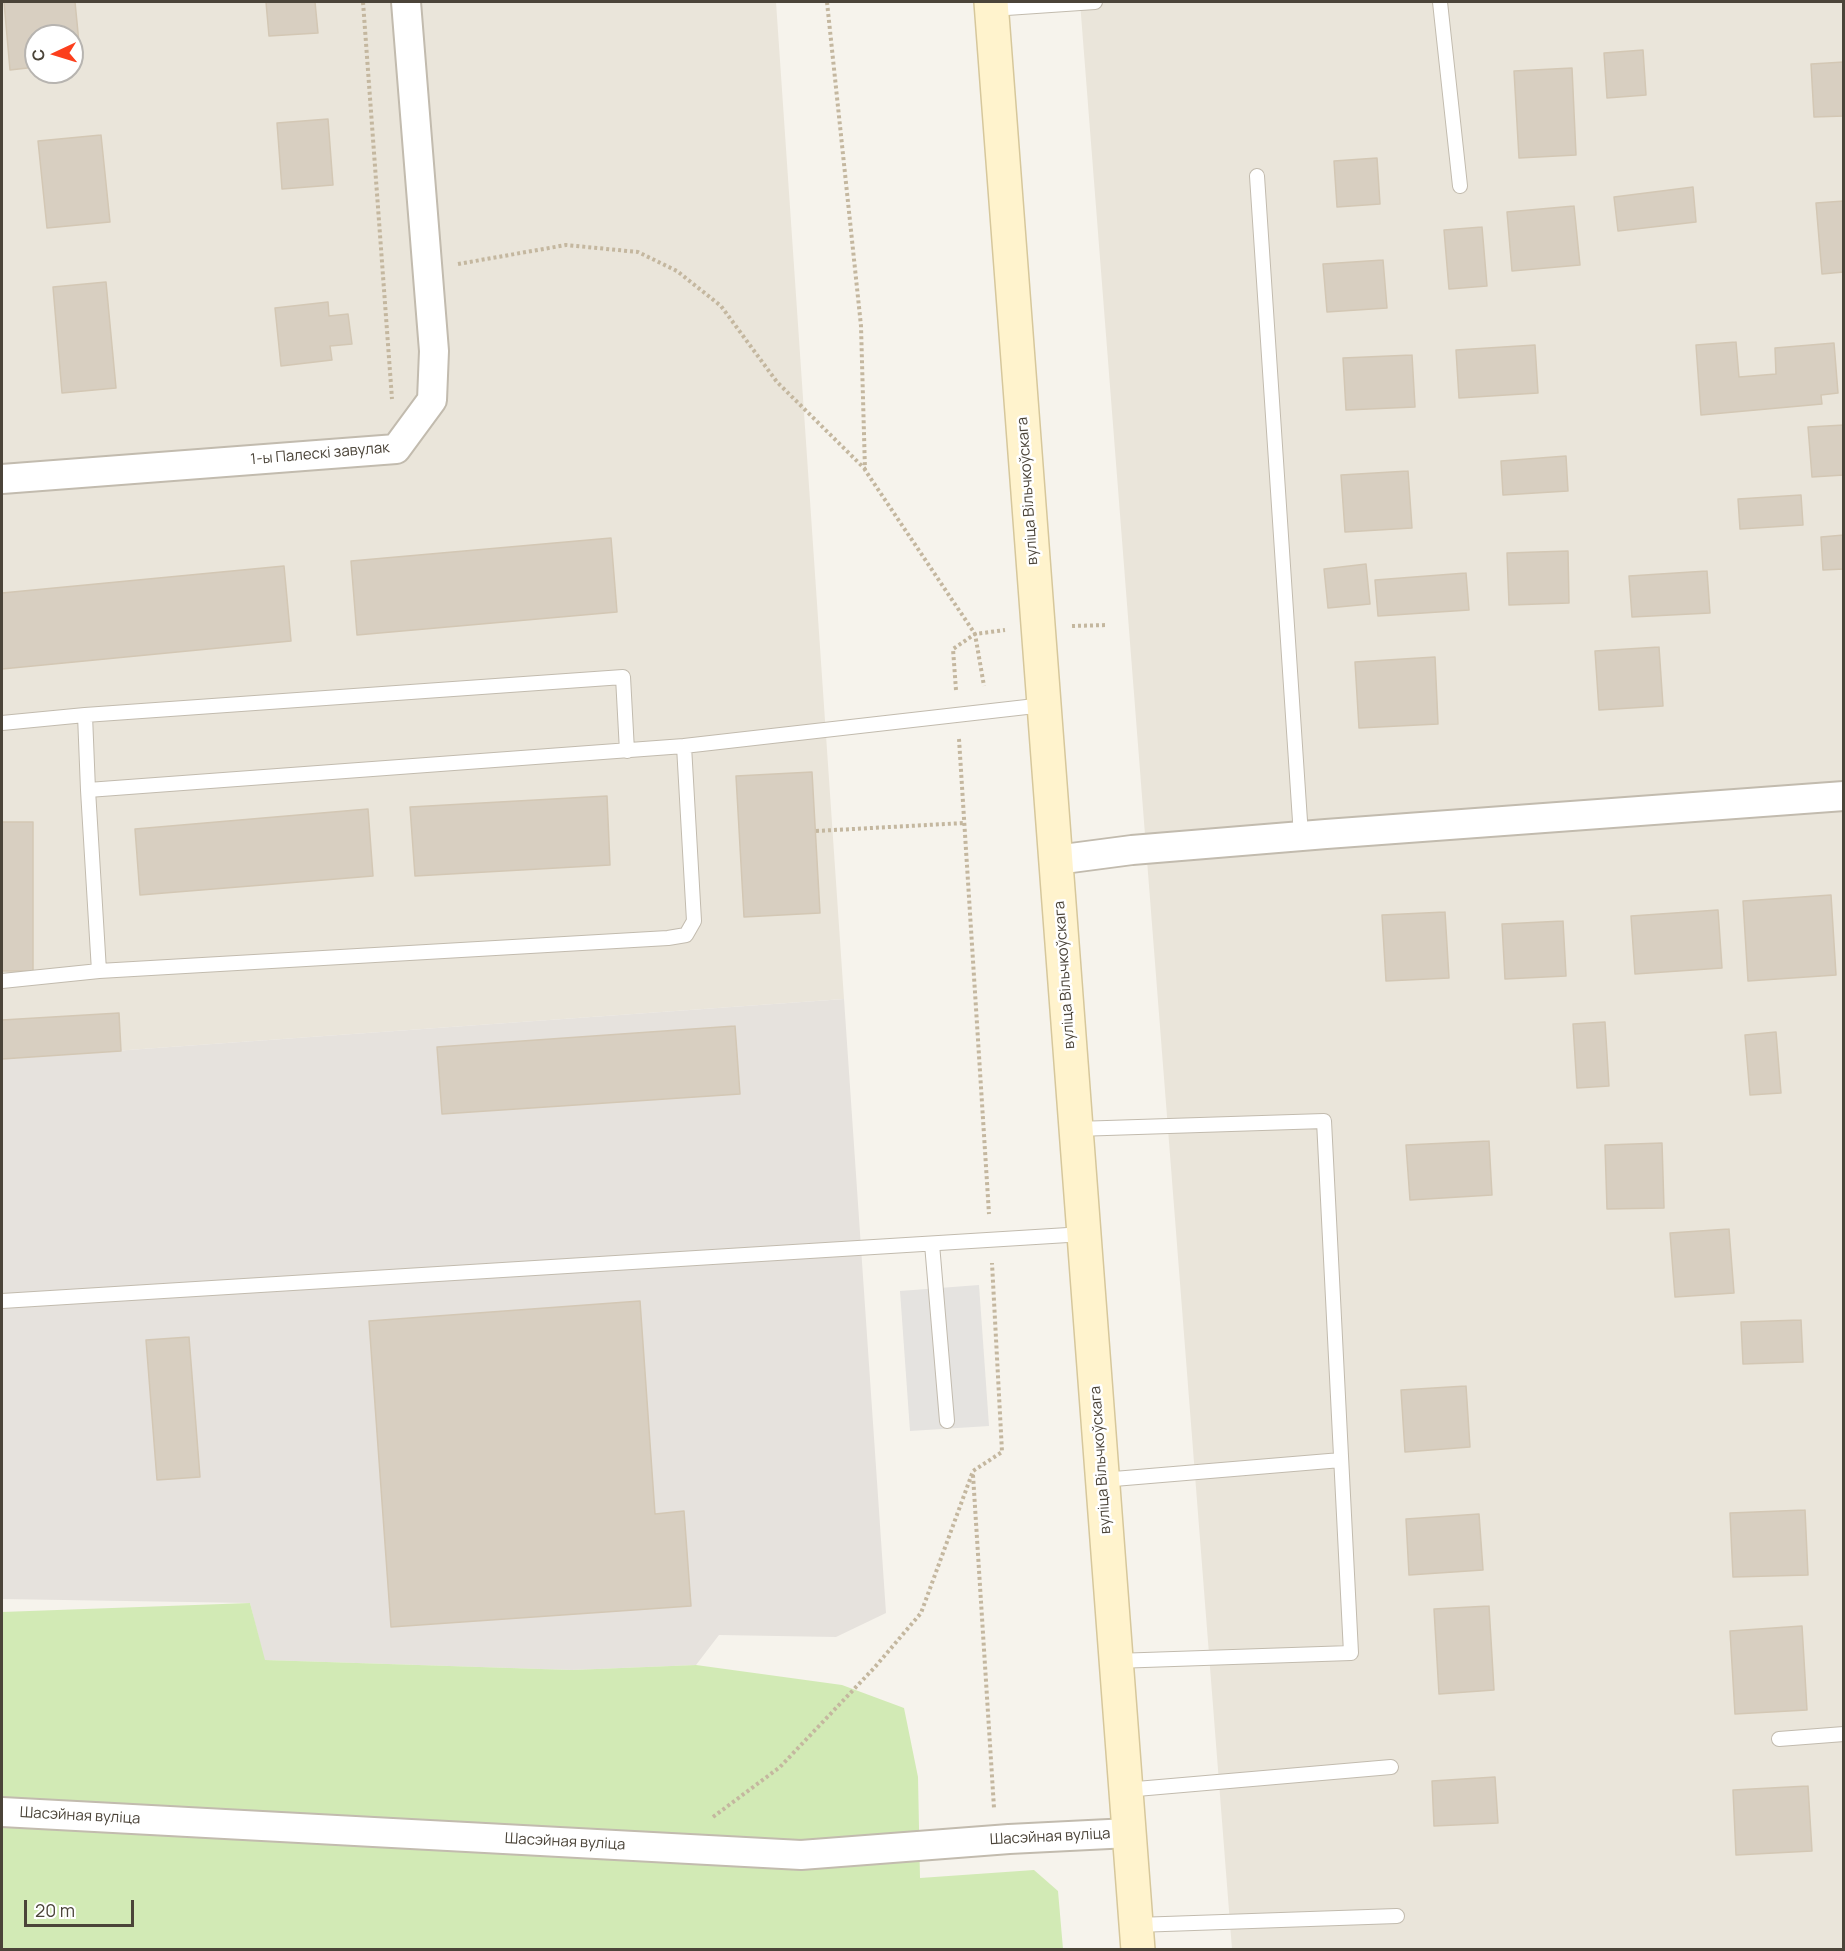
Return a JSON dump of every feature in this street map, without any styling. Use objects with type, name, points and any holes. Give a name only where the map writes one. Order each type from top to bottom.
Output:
[{"type":"main road","name":"вуліца Вільчкоўскага","points":[[992,5],[1137,1937]]},
{"type":"street","name":"1-ы Палескі завулак","points":[[2,479],[396,449],[432,400],[434,351],[406,2]]},
{"type":"street","points":[[1056,860],[1132,850],[1301,836],[1844,796]]},
{"type":"street","name":"Шасэйная вуліца","points":[[2,1812],[801,1855],[995,1840],[1129,1833]]},
{"type":"lane","points":[[992,5],[1095,2]]},
{"type":"lane","points":[[1440,2],[1460,186]]},
{"type":"lane","points":[[1257,176],[1301,836]]},
{"type":"lane","points":[[2,723],[623,677],[627,751]]},
{"type":"lane","points":[[88,790],[684,746],[1044,705]]},
{"type":"lane","points":[[86,715],[88,790],[99,971]]},
{"type":"lane","points":[[2,981],[99,971],[656,939],[686,935],[694,921],[684,746]]},
{"type":"lane","points":[[1076,1129],[1324,1121],[1351,1653],[1116,1661]]},
{"type":"lane","points":[[2,1301],[1084,1234]]},
{"type":"lane","points":[[932,1244],[947,1420]]},
{"type":"lane","points":[[1102,1480],[1341,1460]]},
{"type":"lane","points":[[1779,1739],[1844,1734]]},
{"type":"lane","points":[[1125,1790],[1391,1767]]},
{"type":"lane","points":[[1137,1937],[1396,1916]]},
{"type":"path","points":[[363,2],[396,449]]},
{"type":"path","points":[[827,2],[861,326],[865,470]]},
{"type":"path","points":[[428,269],[566,245],[638,252],[676,271],[721,306],[777,382],[865,470],[975,634],[989,710]]},
{"type":"path","points":[[673,1848],[780,1767],[875,1666],[921,1613],[973,1471],[1002,1452],[957,714]]},
{"type":"path","points":[[816,831],[964,823]]},
{"type":"path","points":[[973,1471],[995,1840]]},
{"type":"shaded area","points":[[2,2],[776,2],[844,999],[2,1059]]},
{"type":"shaded area","points":[[1080,2],[1843,2],[1843,1949],[1232,1949]]},
{"type":"shaded area","points":[[844,999],[886,1613],[836,1637],[719,1635],[696,1665],[572,1670],[264,1660],[250,1603],[2,1599],[2,1059]]},
{"type":"shaded area","points":[[979,1285],[989,1426],[910,1431],[900,1291]]},
{"type":"green space","points":[[250,1603],[265,1660],[572,1670],[696,1665],[842,1685],[904,1708],[918,1777],[920,1878],[1034,1870],[1058,1891],[1063,1949],[2,1949],[2,1612]]},
{"type":"building","points":[[4,2],[75,2],[77,24],[24,24],[24,68],[10,70]]},
{"type":"building","points":[[266,2],[315,2],[318,33],[269,36]]},
{"type":"building","points":[[1643,50],[1646,95],[1607,98],[1604,53]]},
{"type":"building","points":[[1844,62],[1844,116],[1814,117],[1811,64]]},
{"type":"building","points":[[1572,68],[1576,155],[1519,158],[1514,71]]},
{"type":"building","points":[[328,119],[333,185],[282,189],[277,123]]},
{"type":"building","points":[[101,135],[110,222],[47,228],[38,141]]},
{"type":"building","points":[[1377,158],[1380,204],[1337,207],[1334,161]]},
{"type":"building","points":[[1693,187],[1696,222],[1618,231],[1614,197]]},
{"type":"building","points":[[1844,201],[1844,272],[1822,274],[1816,203]]},
{"type":"building","points":[[1574,206],[1580,265],[1512,271],[1507,212]]},
{"type":"building","points":[[1482,227],[1487,286],[1449,289],[1444,230]]},
{"type":"building","points":[[1383,260],[1387,308],[1327,312],[1323,264]]},
{"type":"building","points":[[106,282],[116,388],[62,393],[53,287]]},
{"type":"building","points":[[328,302],[329,316],[348,314],[352,344],[330,346],[332,360],[281,366],[275,308]]},
{"type":"building","points":[[1736,342],[1739,377],[1776,374],[1775,348],[1834,343],[1838,393],[1821,395],[1822,404],[1701,415],[1696,345]]},
{"type":"building","points":[[1535,345],[1538,393],[1459,398],[1456,350]]},
{"type":"building","points":[[1412,355],[1415,407],[1346,410],[1343,358]]},
{"type":"building","points":[[1844,425],[1844,475],[1812,477],[1808,427]]},
{"type":"building","points":[[1566,456],[1568,491],[1503,495],[1501,461]]},
{"type":"building","points":[[1408,471],[1412,528],[1345,532],[1341,475]]},
{"type":"building","points":[[1801,495],[1803,525],[1740,529],[1738,499]]},
{"type":"building","points":[[1844,535],[1844,569],[1823,570],[1821,537]]},
{"type":"building","points":[[611,538],[617,612],[357,635],[351,561]]},
{"type":"building","points":[[1568,551],[1569,603],[1509,605],[1507,553]]},
{"type":"building","points":[[1366,564],[1370,604],[1328,608],[1324,569]]},
{"type":"building","points":[[284,566],[291,641],[2,669],[2,593]]},
{"type":"building","points":[[1707,571],[1710,613],[1632,617],[1629,576]]},
{"type":"building","points":[[1466,573],[1469,610],[1378,616],[1375,580]]},
{"type":"building","points":[[1659,647],[1663,706],[1599,710],[1595,651]]},
{"type":"building","points":[[1435,657],[1438,724],[1359,728],[1355,662]]},
{"type":"building","points":[[812,772],[820,913],[744,917],[736,776]]},
{"type":"building","points":[[607,796],[610,865],[415,876],[410,807]]},
{"type":"building","points":[[368,809],[373,876],[140,895],[135,829]]},
{"type":"building","points":[[2,822],[33,822],[33,971],[2,971]]},
{"type":"building","points":[[1831,895],[1836,975],[1748,981],[1743,901]]},
{"type":"building","points":[[1718,910],[1722,968],[1635,974],[1631,916]]},
{"type":"building","points":[[1445,912],[1449,978],[1386,981],[1382,915]]},
{"type":"building","points":[[1563,921],[1566,976],[1505,979],[1502,924]]},
{"type":"building","points":[[119,1013],[121,1051],[2,1059],[2,1020]]},
{"type":"building","points":[[1605,1022],[1609,1086],[1577,1088],[1573,1024]]},
{"type":"building","points":[[735,1026],[740,1094],[442,1114],[437,1047]]},
{"type":"building","points":[[1776,1032],[1781,1093],[1750,1095],[1745,1035]]},
{"type":"building","points":[[1489,1141],[1492,1195],[1410,1200],[1406,1145]]},
{"type":"building","points":[[1662,1143],[1664,1208],[1607,1209],[1605,1145]]},
{"type":"building","points":[[1729,1229],[1734,1293],[1675,1297],[1670,1233]]},
{"type":"building","points":[[640,1301],[655,1514],[684,1511],[691,1606],[391,1627],[369,1321]]},
{"type":"building","points":[[1801,1320],[1803,1362],[1743,1364],[1741,1322]]},
{"type":"building","points":[[189,1337],[200,1477],[157,1480],[146,1340]]},
{"type":"building","points":[[1466,1386],[1470,1447],[1405,1452],[1401,1390]]},
{"type":"building","points":[[1805,1510],[1808,1575],[1733,1577],[1730,1513]]},
{"type":"building","points":[[1479,1514],[1483,1570],[1409,1575],[1406,1519]]},
{"type":"building","points":[[1489,1606],[1494,1690],[1439,1694],[1434,1609]]},
{"type":"building","points":[[1802,1626],[1807,1710],[1735,1714],[1730,1631]]},
{"type":"building","points":[[1495,1777],[1498,1823],[1434,1826],[1432,1781]]},
{"type":"building","points":[[1808,1786],[1812,1851],[1736,1855],[1733,1790]]}]
